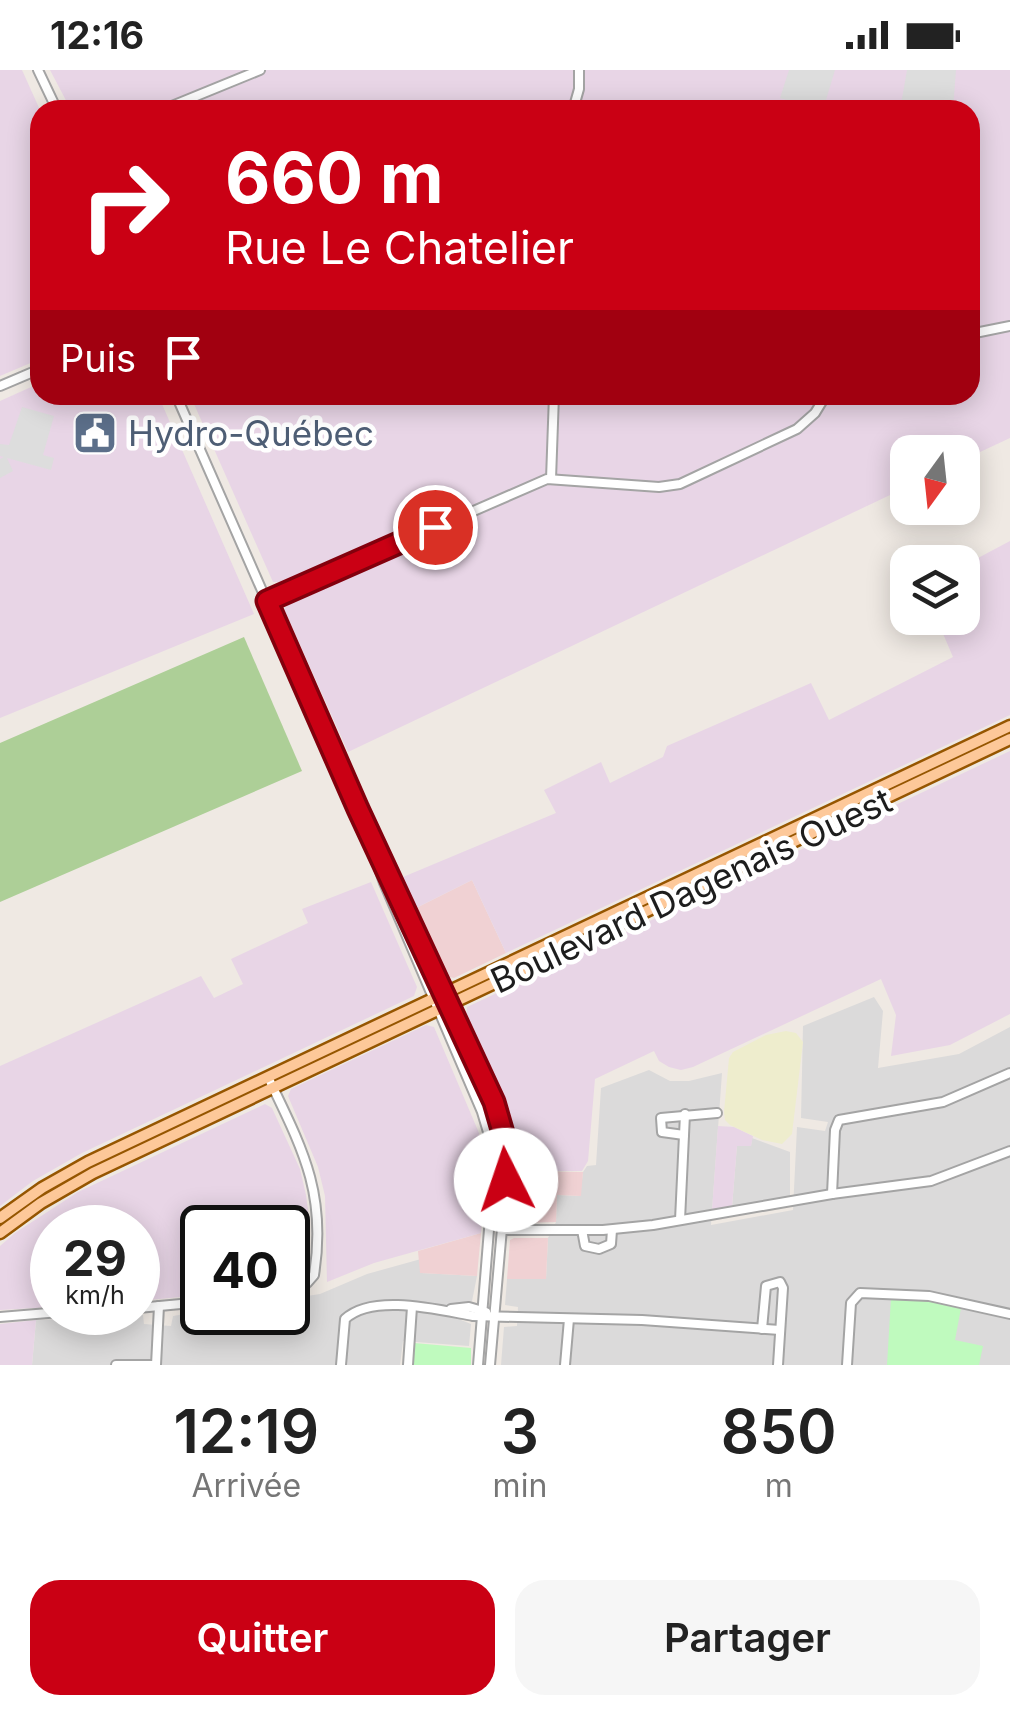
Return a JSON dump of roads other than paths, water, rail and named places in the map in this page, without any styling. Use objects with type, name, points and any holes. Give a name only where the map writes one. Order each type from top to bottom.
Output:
[{"type":"main road","name":"Boulevard Dagenais Ouest","points":[[441,1002],[1010,726]]},
{"type":"main road","name":"Boulevard Dagenais Ouest","points":[[0,1218],[88,1162],[270,1082],[1010,739]]},
{"type":"main road","name":"Boulevard Dagenais Ouest","points":[[0,1233],[80,1180],[270,1082]]},
{"type":"street","points":[[38,70],[52,100]]},
{"type":"street","points":[[186,100],[260,70]]},
{"type":"street","points":[[576,100],[578,70]]},
{"type":"street","points":[[980,332],[1010,326]]},
{"type":"street","points":[[0,386],[30,372]]},
{"type":"street","points":[[180,405],[358,809],[384,884],[503,1130],[507,1164],[490,1365]]},
{"type":"street","points":[[551,479],[554,405]]},
{"type":"street","points":[[267,601],[551,479],[658,488],[676,485],[801,426],[821,405]]},
{"type":"street","points":[[441,1002],[493,1151],[478,1365]]},
{"type":"street","points":[[832,1194],[834,1134],[839,1120],[944,1102],[1009,1076]]},
{"type":"street","points":[[270,1082],[308,1163],[317,1207],[314,1274],[310,1279]]},
{"type":"street","points":[[684,1135],[662,1132],[660,1122],[666,1115],[717,1113]]},
{"type":"street","points":[[680,1220],[685,1114]]},
{"type":"street","points":[[502,1230],[612,1230],[934,1181],[1010,1151]]},
{"type":"street","points":[[582,1230],[586,1246],[599,1249],[611,1244],[612,1230]]},
{"type":"street","points":[[762,1329],[766,1286],[778,1282],[783,1286],[778,1365]]},
{"type":"street","points":[[847,1365],[851,1302],[860,1293],[929,1296],[1010,1314]]},
{"type":"street","points":[[341,1365],[344,1321],[348,1315],[381,1305],[445,1310],[469,1306],[494,1316],[648,1320],[780,1330]]},
{"type":"street","points":[[408,1365],[412,1307]]},
{"type":"street","points":[[0,1317],[30,1314]]},
{"type":"street","points":[[566,1365],[569,1319]]},
{"type":"street","points":[[116,1365],[155,1365],[157,1335]]},
{"type":"place","name":"Hydro-Québec","points":[[95,433]]}]
